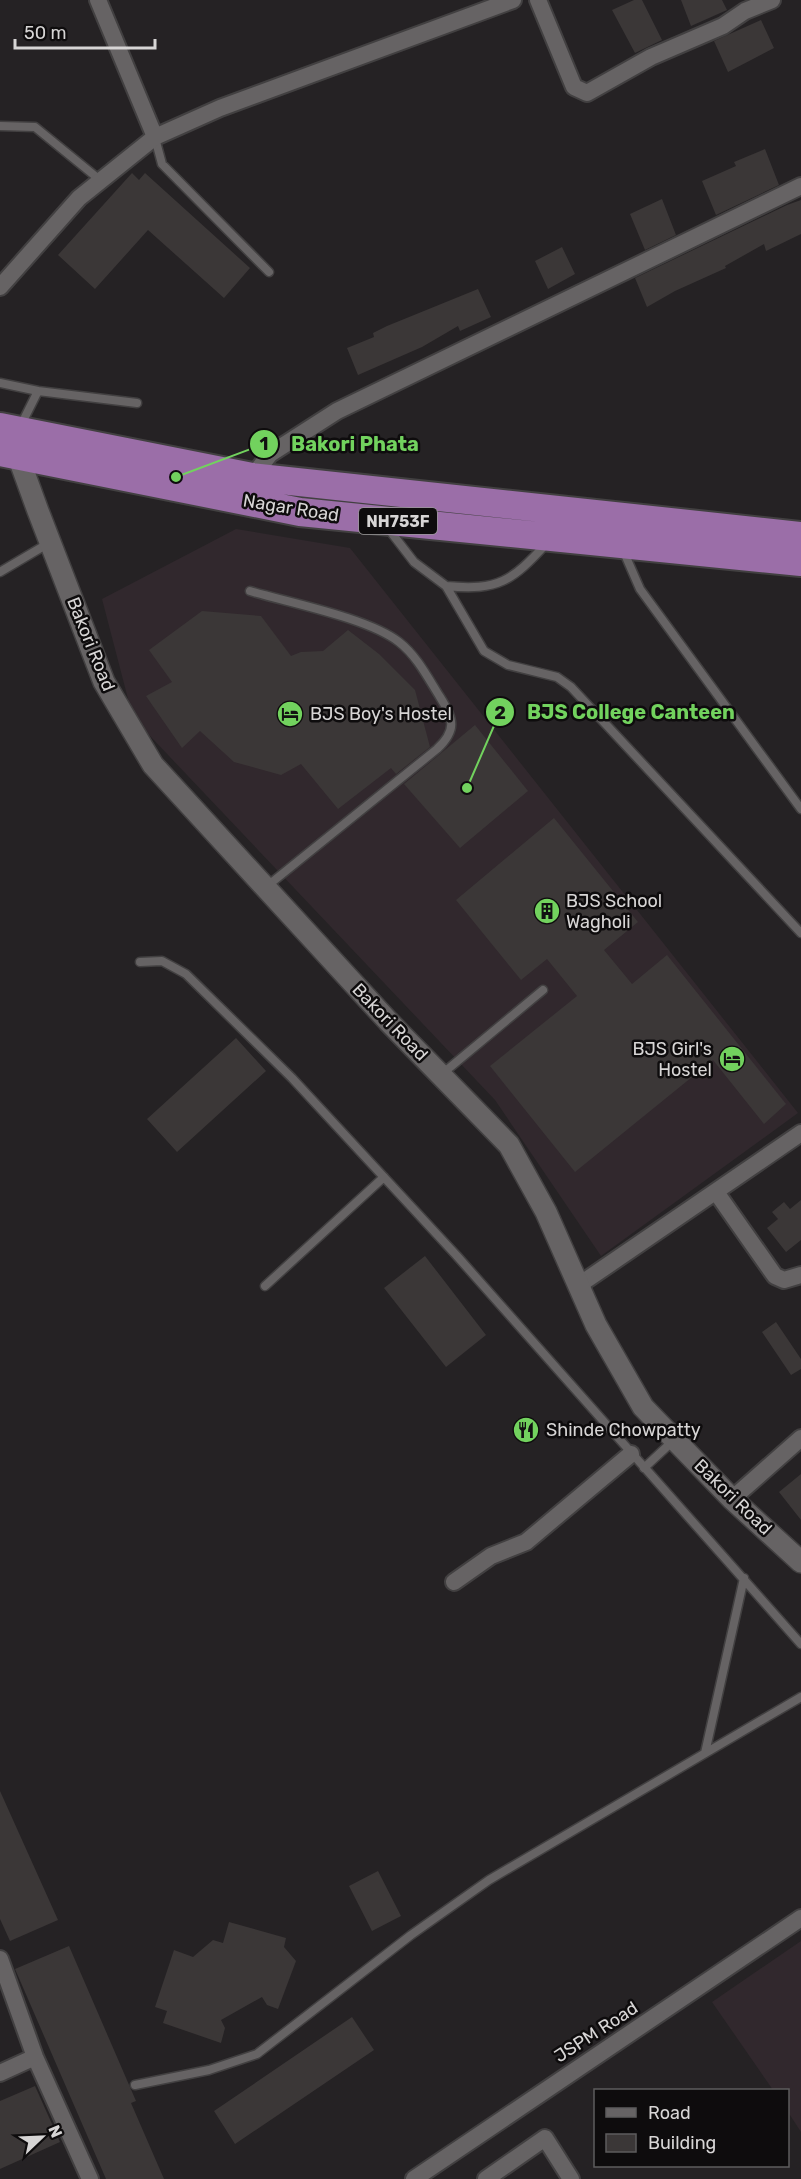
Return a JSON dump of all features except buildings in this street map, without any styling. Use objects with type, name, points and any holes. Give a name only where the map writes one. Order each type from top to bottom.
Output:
[{"type":"highway","name":"Nagar Road","points":[[9,442],[252,477],[801,536]]},
{"type":"highway","name":"Nagar Road","points":[[9,442],[300,512],[801,562]]},
{"type":"street","points":[[98,0],[155,137]]},
{"type":"street","points":[[0,287],[79,198],[155,137],[220,108],[513,0]]},
{"type":"street","points":[[538,0],[574,87],[587,93],[651,57],[723,26],[745,11],[772,0]]},
{"type":"street","points":[[252,477],[270,454],[337,411],[801,186]]},
{"type":"street","name":"Bakori Road","points":[[9,442],[104,682],[153,765],[199,818],[266,887],[388,1022],[509,1145],[546,1212],[621,1372],[644,1407],[732,1499],[801,1562]]},
{"type":"street","points":[[579,1285],[801,1133]]},
{"type":"street","points":[[716,1192],[775,1276],[784,1280],[801,1275]]},
{"type":"street","points":[[732,1499],[801,1438]]},
{"type":"street","points":[[454,1582],[491,1556],[526,1542],[631,1454]]},
{"type":"street","name":"JSPM Road","points":[[414,2179],[435,2173],[801,1918]]},
{"type":"street","points":[[0,1959],[35,2057],[90,2179]]},
{"type":"street","points":[[0,2073],[35,2057]]},
{"type":"street","points":[[486,2179],[545,2138],[571,2179]]},
{"type":"lane","points":[[0,126],[34,127],[100,180]]},
{"type":"lane","points":[[155,137],[162,164],[268,272]]},
{"type":"lane","points":[[0,383],[38,391],[137,403]]},
{"type":"lane","points":[[9,442],[38,391]]},
{"type":"lane","points":[[381,520],[414,562],[446,586],[484,651],[508,665],[557,677],[571,687],[801,933]]},
{"type":"lane","points":[[446,586],[469,588],[496,585],[520,573],[552,537]]},
{"type":"lane","points":[[0,572],[50,542]]},
{"type":"lane","points":[[620,544],[640,589],[801,809]]},
{"type":"lane","points":[[250,591],[365,625],[399,642],[414,656],[450,711],[452,725],[449,737],[437,749],[266,887]]},
{"type":"lane","points":[[140,962],[162,961],[186,974],[237,1022],[384,1177],[801,1644]]},
{"type":"lane","points":[[441,1075],[543,990]]},
{"type":"lane","points":[[265,1286],[384,1177]]},
{"type":"lane","points":[[644,1468],[675,1440]]},
{"type":"lane","points":[[705,1753],[744,1578]]},
{"type":"lane","points":[[135,2085],[209,2070],[257,2054],[411,1935],[489,1880],[801,1697]]},
{"type":"shaded area","points":[[236,529],[350,548],[798,1113],[601,1256],[495,1100],[133,718],[102,599]]},
{"type":"shaded area","points":[[801,1941],[801,2132],[789,2114],[789,2089],[772,2089],[712,2002]]},
{"type":"place","name":"Bakori Phata","points":[[176,477]]},
{"type":"place","name":"BJS Boy's Hostel","points":[[290,714]]},
{"type":"place","name":"BJS College Canteen","points":[[467,788]]},
{"type":"place","name":"BJS School Wagholi","points":[[547,911]]},
{"type":"place","name":"BJS Girl's Hostel","points":[[732,1059]]},
{"type":"place","name":"Shinde Chowpatty","points":[[526,1430]]}]
